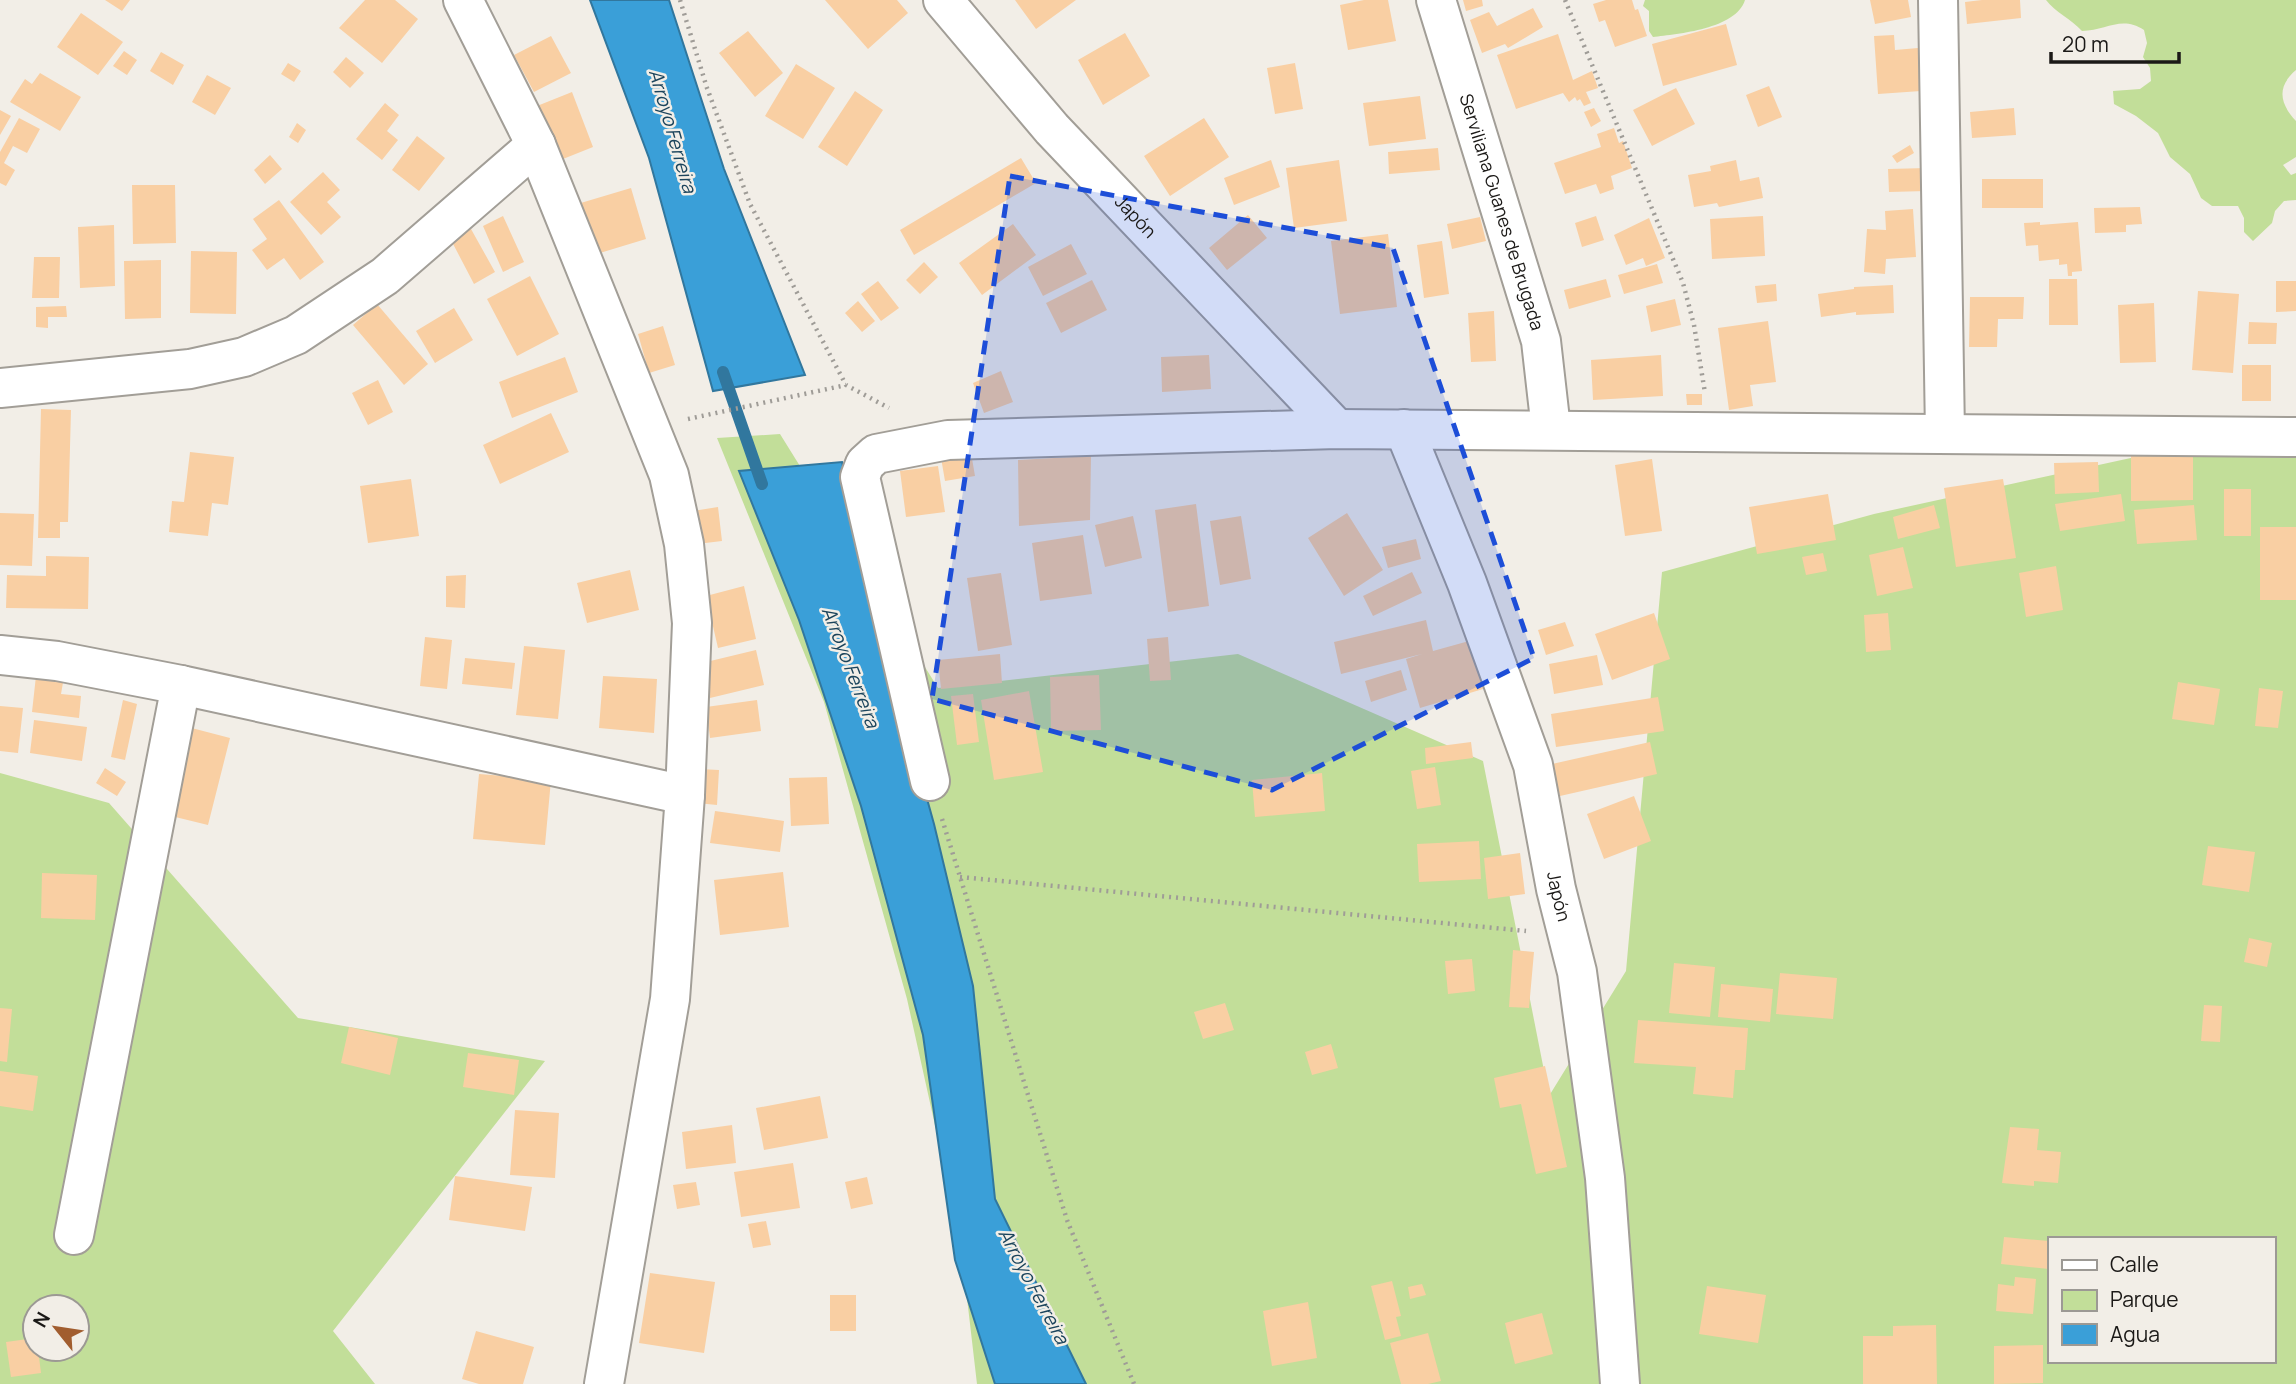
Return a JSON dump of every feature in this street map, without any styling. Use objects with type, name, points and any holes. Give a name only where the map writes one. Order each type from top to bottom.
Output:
[{"type":"street","points":[[463,0],[536,145],[669,475],[684,544],[692,623],[685,794],[670,999],[604,1384]]},
{"type":"street","name":"Japón","points":[[943,0],[1052,129],[1337,429]]},
{"type":"street","name":"Serviliana Guanes de Brugada","points":[[1436,0],[1541,341],[1551,429]]},
{"type":"street","points":[[1938,0],[1945,434]]},
{"type":"street","points":[[0,388],[190,369],[244,357],[296,335],[385,276],[536,145]]},
{"type":"street","points":[[930,780],[860,477],[865,464],[876,454],[948,440],[1337,429],[2296,437]]},
{"type":"street","name":"Japón","points":[[1404,429],[1466,583],[1533,765],[1556,889],[1577,972],[1605,1178],[1620,1384]]},
{"type":"street","points":[[0,654],[57,661],[181,685],[685,794]]},
{"type":"street","points":[[74,1235],[181,685]]},
{"type":"path","points":[[680,0],[707,88],[750,204],[846,385],[891,409]]},
{"type":"path","points":[[1565,0],[1683,283],[1694,325],[1711,431]]},
{"type":"path","points":[[694,418],[846,385]]},
{"type":"path","points":[[930,780],[1067,1220],[1134,1384]]},
{"type":"path","points":[[960,877],[1568,935]]},
{"type":"highlighted area","points":[[1010,176],[1393,248],[1534,658],[1272,790],[932,699]]},
{"type":"green space","points":[[1645,0],[1745,0],[1739,10],[1719,24],[1691,32],[1653,37],[1649,31],[1649,11],[1643,6]]},
{"type":"green space","points":[[2046,0],[2296,0],[2296,70],[2285,83],[2282,96],[2286,108],[2296,121],[2296,157],[2283,165],[2291,175],[2296,173],[2296,200],[2284,201],[2275,211],[2272,223],[2253,241],[2244,232],[2244,218],[2238,206],[2212,206],[2201,198],[2190,174],[2170,157],[2158,133],[2114,104],[2113,91],[2140,89],[2151,81],[2150,68],[2143,57],[2147,43],[2144,30],[2121,24],[2082,31]]},
{"type":"green space","points":[[2296,422],[2296,1384],[977,1384],[960,1238],[907,999],[824,702],[717,438],[780,434],[938,688],[1238,654],[1483,761],[1549,1096],[1626,971],[1662,572],[1874,514]]},
{"type":"green space","points":[[0,773],[109,803],[298,1018],[545,1061],[333,1331],[375,1384],[0,1384]]},
{"type":"water","points":[[590,0],[669,0],[724,169],[805,375],[713,391],[649,158]]},
{"type":"water","points":[[842,462],[882,637],[934,824],[973,986],[995,1199],[1086,1384],[995,1384],[955,1260],[923,1035],[861,806],[799,620],[739,471]]},
{"type":"building","points":[[105,0],[130,0],[122,11]]},
{"type":"building","points":[[365,0],[395,0],[418,19],[382,63],[339,28]]},
{"type":"building","points":[[825,0],[897,0],[908,13],[868,49]]},
{"type":"building","points":[[1015,0],[1076,0],[1036,29]]},
{"type":"building","points":[[1364,0],[1388,0],[1396,41],[1348,50],[1340,5]]},
{"type":"building","points":[[1463,0],[1482,0],[1483,6],[1466,11]]},
{"type":"building","points":[[1606,0],[1632,0],[1647,36],[1615,47],[1605,20],[1599,22],[1593,4]]},
{"type":"building","points":[[1870,0],[1908,0],[1911,17],[1875,24]]},
{"type":"building","points":[[2020,0],[2021,18],[1967,24],[1965,2]]},
{"type":"building","points":[[1533,8],[1543,27],[1508,48],[1505,44],[1482,53],[1470,20],[1489,12],[1497,26]]},
{"type":"building","points":[[81,13],[123,42],[98,75],[57,47]]},
{"type":"building","points":[[1726,24],[1737,65],[1663,86],[1652,44]]},
{"type":"building","points":[[748,31],[783,73],[755,97],[719,53]]},
{"type":"building","points":[[1125,33],[1150,76],[1103,105],[1078,60]]},
{"type":"building","points":[[1558,34],[1573,80],[1592,71],[1598,88],[1586,92],[1591,103],[1584,106],[1580,99],[1577,101],[1575,97],[1569,102],[1563,93],[1516,109],[1497,55]]},
{"type":"building","points":[[1894,35],[1895,50],[1918,48],[1921,91],[1878,94],[1874,36]]},
{"type":"building","points":[[551,36],[571,73],[534,92],[514,55]]},
{"type":"building","points":[[124,51],[137,60],[127,75],[113,66]]},
{"type":"building","points":[[161,52],[184,65],[173,85],[150,71]]},
{"type":"building","points":[[346,57],[364,73],[350,88],[333,72]]},
{"type":"building","points":[[288,63],[301,71],[294,82],[281,74]]},
{"type":"building","points":[[1295,63],[1303,109],[1275,114],[1267,68]]},
{"type":"building","points":[[796,64],[835,88],[803,139],[765,116]]},
{"type":"building","points":[[40,73],[81,97],[60,131],[10,102],[25,79],[32,84]]},
{"type":"building","points":[[207,75],[231,88],[215,115],[192,102]]},
{"type":"building","points":[[1769,86],[1782,117],[1758,127],[1746,95]]},
{"type":"building","points":[[1676,88],[1695,124],[1652,146],[1633,110]]},
{"type":"building","points":[[855,91],[883,110],[847,166],[818,147]]},
{"type":"building","points":[[572,92],[593,147],[558,161],[537,106]]},
{"type":"building","points":[[1420,96],[1426,139],[1369,146],[1363,103]]},
{"type":"building","points":[[385,103],[399,115],[387,131],[398,140],[382,160],[356,139]]},
{"type":"building","points":[[1594,108],[1601,121],[1591,127],[1584,112]]},
{"type":"building","points":[[2014,108],[2016,135],[1972,138],[1970,112]]},
{"type":"building","points":[[0,110],[11,116],[0,135]]},
{"type":"building","points":[[19,118],[40,129],[27,153],[13,146],[4,163],[15,170],[6,186],[0,183],[0,152]]},
{"type":"building","points":[[1204,118],[1229,157],[1170,196],[1144,156]]},
{"type":"building","points":[[297,123],[306,130],[298,143],[289,137]]},
{"type":"building","points":[[1614,128],[1619,143],[1623,141],[1632,168],[1611,176],[1614,189],[1600,194],[1596,184],[1565,194],[1554,163],[1601,147],[1597,134]]},
{"type":"building","points":[[417,136],[445,158],[419,191],[392,170]]},
{"type":"building","points":[[1910,145],[1914,153],[1897,163],[1892,156]]},
{"type":"building","points":[[1438,148],[1440,170],[1389,174],[1388,152]]},
{"type":"building","points":[[270,155],[282,169],[265,184],[254,170]]},
{"type":"building","points":[[1021,158],[1036,183],[914,255],[900,230]]},
{"type":"building","points":[[1271,160],[1280,187],[1234,205],[1224,178]]},
{"type":"building","points":[[1339,160],[1347,221],[1294,228],[1286,168]]},
{"type":"building","points":[[1736,160],[1740,181],[1759,177],[1763,198],[1719,207],[1717,203],[1694,207],[1688,175],[1711,171],[1710,166]]},
{"type":"building","points":[[1927,168],[1927,191],[1889,192],[1888,169]]},
{"type":"building","points":[[323,172],[340,190],[327,202],[341,217],[321,235],[290,202]]},
{"type":"building","points":[[1982,179],[2043,179],[2043,208],[1982,208]]},
{"type":"building","points":[[132,185],[175,185],[176,243],[133,244]]},
{"type":"building","points":[[631,188],[646,239],[590,256],[574,205]]},
{"type":"building","points":[[279,200],[324,262],[300,280],[284,258],[267,270],[252,250],[267,239],[253,219]]},
{"type":"building","points":[[2140,207],[2142,224],[2126,225],[2126,232],[2095,233],[2094,208]]},
{"type":"building","points":[[1913,209],[1916,257],[1886,259],[1885,274],[1864,272],[1867,229],[1886,230],[1885,211]]},
{"type":"building","points":[[1248,215],[1267,238],[1227,270],[1209,248]]},
{"type":"building","points":[[503,216],[524,262],[503,272],[483,226]]},
{"type":"building","points":[[1596,216],[1604,240],[1582,247],[1575,223]]},
{"type":"building","points":[[1763,216],[1765,256],[1712,259],[1710,219]]},
{"type":"building","points":[[1480,217],[1486,241],[1452,249],[1447,224]]},
{"type":"building","points":[[1649,218],[1665,258],[1646,266],[1643,258],[1626,265],[1614,235]]},
{"type":"building","points":[[2040,222],[2040,225],[2078,222],[2082,271],[2072,272],[2072,276],[2068,276],[2067,264],[2059,265],[2059,259],[2039,261],[2038,245],[2026,246],[2024,223]]},
{"type":"building","points":[[1013,224],[1036,255],[982,295],[959,263]]},
{"type":"building","points":[[114,225],[115,286],[80,288],[78,227]]},
{"type":"building","points":[[471,229],[495,272],[474,284],[451,240]]},
{"type":"building","points":[[1388,234],[1397,307],[1340,314],[1331,241]]},
{"type":"building","points":[[1442,241],[1449,294],[1424,298],[1417,245]]},
{"type":"building","points":[[1071,244],[1087,274],[1043,296],[1028,267]]},
{"type":"building","points":[[191,251],[237,252],[236,314],[190,313]]},
{"type":"building","points":[[34,257],[60,257],[59,298],[32,298]]},
{"type":"building","points":[[161,260],[161,318],[125,319],[124,261]]},
{"type":"building","points":[[924,262],[938,277],[920,294],[906,280]]},
{"type":"building","points":[[1657,264],[1663,283],[1624,294],[1618,275]]},
{"type":"building","points":[[530,276],[559,334],[517,356],[487,299]]},
{"type":"building","points":[[1606,279],[1611,297],[1569,309],[1564,290]]},
{"type":"building","points":[[2049,279],[2077,279],[2078,325],[2049,325]]},
{"type":"building","points":[[1092,280],[1107,310],[1061,333],[1046,303]]},
{"type":"building","points":[[878,281],[899,308],[881,321],[861,294]]},
{"type":"building","points":[[2276,281],[2296,281],[2296,311],[2276,312]]},
{"type":"building","points":[[1776,284],[1777,301],[1757,303],[1755,286]]},
{"type":"building","points":[[1893,285],[1894,313],[1856,315],[1856,312],[1821,317],[1818,294],[1854,287]]},
{"type":"building","points":[[2198,291],[2239,294],[2233,373],[2192,370]]},
{"type":"building","points":[[1970,297],[2024,297],[2023,319],[1998,319],[1997,347],[1969,347]]},
{"type":"building","points":[[1675,299],[1681,325],[1651,332],[1646,306]]},
{"type":"building","points":[[858,301],[875,321],[862,332],[845,313]]},
{"type":"building","points":[[2154,303],[2156,362],[2120,363],[2118,305]]},
{"type":"building","points":[[377,304],[428,364],[404,385],[353,325]]},
{"type":"building","points":[[66,306],[67,317],[48,317],[48,328],[36,327],[36,307]]},
{"type":"building","points":[[454,308],[473,340],[435,363],[416,331]]},
{"type":"building","points":[[1494,311],[1496,361],[1471,362],[1468,313]]},
{"type":"building","points":[[1768,321],[1776,382],[1750,385],[1753,406],[1729,410],[1718,328]]},
{"type":"building","points":[[2249,322],[2277,323],[2276,344],[2248,344]]},
{"type":"building","points":[[663,326],[675,365],[649,373],[638,334]]},
{"type":"building","points":[[1209,355],[1211,389],[1162,392],[1161,357]]},
{"type":"building","points":[[1661,355],[1663,396],[1593,400],[1591,360]]},
{"type":"building","points":[[565,357],[578,392],[512,418],[499,382]]},
{"type":"building","points":[[2242,365],[2271,365],[2271,401],[2242,401]]},
{"type":"building","points":[[1001,371],[1013,402],[984,413],[973,383]]},
{"type":"building","points":[[378,380],[393,412],[368,425],[352,393]]},
{"type":"building","points":[[1686,394],[1702,394],[1702,405],[1687,405]]},
{"type":"building","points":[[41,409],[71,410],[68,522],[60,522],[60,538],[38,538]]},
{"type":"building","points":[[551,413],[569,452],[500,484],[483,445]]},
{"type":"building","points":[[969,441],[975,476],[945,481],[939,446]]},
{"type":"building","points":[[190,452],[234,457],[228,505],[212,503],[208,536],[169,532],[172,501],[184,502]]},
{"type":"building","points":[[2131,455],[2193,455],[2193,500],[2131,501]]},
{"type":"building","points":[[1091,456],[1090,520],[1019,526],[1018,460]]},
{"type":"building","points":[[1652,459],[1662,531],[1625,536],[1615,465]]},
{"type":"building","points":[[2098,462],[2099,492],[2055,494],[2054,463]]},
{"type":"building","points":[[938,466],[945,512],[906,517],[900,471]]},
{"type":"building","points":[[411,479],[419,536],[368,543],[360,486]]},
{"type":"building","points":[[2003,479],[2016,558],[1956,567],[1944,488]]},
{"type":"building","points":[[2224,489],[2251,489],[2251,536],[2224,536]]},
{"type":"building","points":[[1828,494],[1836,540],[1757,554],[1749,507]]},
{"type":"building","points":[[2121,494],[2125,521],[2060,531],[2055,504]]},
{"type":"building","points":[[1196,504],[1209,606],[1168,612],[1155,510]]},
{"type":"building","points":[[1934,505],[1940,528],[1898,539],[1893,517]]},
{"type":"building","points":[[2194,505],[2197,540],[2137,544],[2134,510]]},
{"type":"building","points":[[718,507],[722,541],[697,544],[693,511]]},
{"type":"building","points":[[0,513],[34,514],[32,566],[0,565]]},
{"type":"building","points":[[1347,513],[1383,570],[1344,596],[1308,538]]},
{"type":"building","points":[[1133,516],[1142,558],[1105,567],[1095,525]]},
{"type":"building","points":[[1241,516],[1251,579],[1220,585],[1210,521]]},
{"type":"building","points":[[2260,527],[2296,527],[2296,600],[2260,600]]},
{"type":"building","points":[[1083,535],[1092,594],[1040,601],[1032,543]]},
{"type":"building","points":[[1416,539],[1421,559],[1388,568],[1382,547]]},
{"type":"building","points":[[1903,547],[1913,588],[1877,596],[1869,555]]},
{"type":"building","points":[[1823,553],[1827,571],[1806,575],[1802,557]]},
{"type":"building","points":[[46,556],[89,557],[88,609],[6,608],[7,575],[46,576]]},
{"type":"building","points":[[2056,566],[2063,610],[2026,617],[2019,573]]},
{"type":"building","points":[[630,570],[639,610],[587,623],[577,583]]},
{"type":"building","points":[[1412,572],[1422,593],[1373,616],[1363,596]]},
{"type":"building","points":[[1001,573],[1012,645],[978,651],[967,578]]},
{"type":"building","points":[[466,575],[465,608],[446,607],[446,576]]},
{"type":"building","points":[[744,586],[756,639],[718,648],[706,596]]},
{"type":"building","points":[[1654,613],[1670,659],[1612,680],[1595,634]]},
{"type":"building","points":[[1888,613],[1891,650],[1866,652],[1864,615]]},
{"type":"building","points":[[1426,620],[1433,651],[1469,641],[1483,689],[1420,708],[1406,659],[1422,654],[1341,674],[1334,642]]},
{"type":"building","points":[[1565,622],[1574,646],[1546,655],[1538,630]]},
{"type":"building","points":[[425,637],[452,640],[447,689],[420,686]]},
{"type":"building","points":[[1168,637],[1171,680],[1150,681],[1147,639]]},
{"type":"building","points":[[524,646],[565,650],[558,719],[516,715]]},
{"type":"building","points":[[756,650],[764,685],[710,698],[702,663]]},
{"type":"building","points":[[1000,654],[1002,683],[941,689],[938,660]]},
{"type":"building","points":[[1597,655],[1603,685],[1554,694],[1549,664]]},
{"type":"building","points":[[465,658],[515,663],[512,689],[462,684]]},
{"type":"building","points":[[37,667],[65,671],[61,694],[81,696],[79,718],[32,712]]},
{"type":"building","points":[[1401,670],[1407,690],[1371,702],[1365,681]]},
{"type":"building","points":[[1099,675],[1101,730],[1051,731],[1050,677]]},
{"type":"building","points":[[603,676],[657,679],[654,733],[599,728]]},
{"type":"building","points":[[2178,682],[2220,689],[2214,725],[2172,719]]},
{"type":"building","points":[[2259,688],[2283,691],[2278,728],[2255,726]]},
{"type":"building","points":[[1029,691],[1043,772],[994,780],[981,700]]},
{"type":"building","points":[[973,694],[979,742],[957,745],[951,696]]},
{"type":"building","points":[[1658,697],[1664,731],[1556,747],[1551,714]]},
{"type":"building","points":[[123,700],[137,704],[125,760],[111,757]]},
{"type":"building","points":[[757,700],[761,731],[710,738],[706,707]]},
{"type":"building","points":[[0,706],[23,708],[18,753],[0,751]]},
{"type":"building","points":[[34,720],[87,727],[82,761],[30,753]]},
{"type":"building","points":[[184,726],[230,738],[208,825],[163,814]]},
{"type":"building","points":[[1471,742],[1473,758],[1426,764],[1425,748]]},
{"type":"building","points":[[1650,742],[1657,774],[1560,796],[1552,764]]},
{"type":"building","points":[[1435,767],[1441,805],[1417,809],[1411,771]]},
{"type":"building","points":[[105,768],[126,782],[117,796],[96,783]]},
{"type":"building","points":[[699,769],[719,770],[717,805],[697,803]]},
{"type":"building","points":[[1322,773],[1325,811],[1255,817],[1252,780]]},
{"type":"building","points":[[479,774],[551,780],[545,845],[473,839]]},
{"type":"building","points":[[827,777],[829,824],[791,826],[789,778]]},
{"type":"building","points":[[1634,796],[1651,841],[1604,859],[1587,814]]},
{"type":"building","points":[[715,811],[784,821],[780,852],[710,843]]},
{"type":"building","points":[[1479,841],[1481,879],[1419,882],[1417,844]]},
{"type":"building","points":[[2208,846],[2255,852],[2249,892],[2202,885]]},
{"type":"building","points":[[1520,853],[1525,894],[1488,899],[1484,858]]},
{"type":"building","points":[[783,872],[789,927],[720,935],[714,880]]},
{"type":"building","points":[[42,873],[97,875],[95,920],[41,918]]},
{"type":"building","points":[[2249,938],[2272,943],[2267,967],[2244,962]]},
{"type":"building","points":[[1513,950],[1534,952],[1529,1008],[1509,1007]]},
{"type":"building","points":[[1472,959],[1475,991],[1448,994],[1445,961]]},
{"type":"building","points":[[1674,963],[1715,967],[1710,1017],[1669,1013]]},
{"type":"building","points":[[1780,973],[1837,978],[1833,1019],[1776,1014]]},
{"type":"building","points":[[1721,984],[1773,989],[1770,1022],[1718,1017]]},
{"type":"building","points":[[1225,1003],[1234,1030],[1203,1039],[1194,1012]]},
{"type":"building","points":[[2204,1005],[2222,1006],[2220,1042],[2201,1041]]},
{"type":"building","points":[[0,1008],[12,1009],[7,1062],[0,1061]]},
{"type":"building","points":[[1638,1020],[1748,1028],[1745,1070],[1735,1070],[1733,1098],[1693,1094],[1696,1067],[1634,1063]]},
{"type":"building","points":[[349,1027],[398,1038],[390,1075],[341,1063]]},
{"type":"building","points":[[1331,1044],[1338,1068],[1312,1075],[1305,1052]]},
{"type":"building","points":[[468,1053],[519,1060],[514,1095],[463,1087]]},
{"type":"building","points":[[1545,1066],[1567,1167],[1536,1174],[1521,1104],[1500,1108],[1494,1078]]},
{"type":"building","points":[[0,1071],[38,1076],[33,1111],[0,1106]]},
{"type":"building","points":[[820,1096],[828,1138],[764,1150],[756,1108]]},
{"type":"building","points":[[515,1110],[559,1113],[555,1178],[510,1175]]},
{"type":"building","points":[[732,1125],[736,1163],[686,1169],[682,1132]]},
{"type":"building","points":[[2010,1127],[2039,1129],[2037,1150],[2061,1152],[2058,1183],[2034,1181],[2034,1186],[2002,1183]]},
{"type":"building","points":[[793,1163],[800,1208],[741,1217],[734,1172]]},
{"type":"building","points":[[455,1176],[532,1187],[525,1231],[449,1220]]},
{"type":"building","points":[[867,1177],[873,1204],[851,1209],[845,1182]]},
{"type":"building","points":[[696,1182],[700,1205],[677,1209],[673,1185]]},
{"type":"building","points":[[766,1221],[771,1245],[753,1248],[748,1224]]},
{"type":"building","points":[[2004,1237],[2048,1241],[2048,1269],[2001,1264]]},
{"type":"building","points":[[650,1273],[715,1282],[704,1353],[639,1343]]},
{"type":"building","points":[[2015,1277],[2036,1279],[2033,1314],[1996,1311],[1998,1284],[2014,1286]]},
{"type":"building","points":[[1392,1281],[1401,1316],[1396,1317],[1401,1336],[1385,1340],[1371,1286]]},
{"type":"building","points":[[1422,1284],[1426,1295],[1410,1299],[1408,1287]]},
{"type":"building","points":[[1707,1286],[1766,1295],[1758,1343],[1699,1334]]},
{"type":"building","points":[[830,1295],[856,1295],[856,1331],[830,1331]]},
{"type":"building","points":[[1308,1302],[1317,1358],[1272,1366],[1263,1311]]},
{"type":"building","points":[[1542,1313],[1553,1354],[1515,1364],[1505,1323]]},
{"type":"building","points":[[1936,1325],[1937,1384],[1863,1384],[1863,1336],[1893,1336],[1893,1326]]},
{"type":"building","points":[[476,1331],[534,1347],[523,1384],[479,1384],[462,1379]]},
{"type":"building","points":[[1428,1333],[1441,1381],[1401,1384],[1390,1343]]},
{"type":"building","points":[[21,1340],[21,1363],[40,1363],[41,1373],[11,1377],[6,1342]]},
{"type":"building","points":[[2043,1345],[2043,1383],[1994,1384],[1994,1346]]},
{"type":"waterway","name":"Arroyo Ferreira","points":[[723,372],[762,484]]}]
